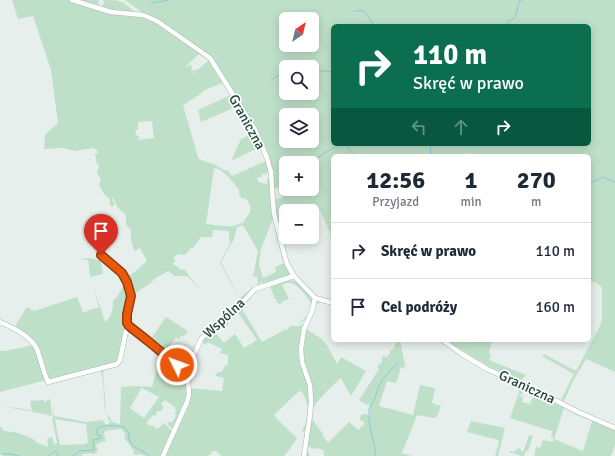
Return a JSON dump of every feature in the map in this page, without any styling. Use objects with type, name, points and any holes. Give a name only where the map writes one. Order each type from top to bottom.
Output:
[{"type":"street","name":"Graniczna","points":[[72,0],[111,12],[143,15],[158,21],[210,58],[254,128],[267,158],[271,172],[273,203],[282,246],[288,264],[294,276],[315,298]]},
{"type":"street","points":[[101,255],[122,273],[127,282],[131,296],[127,314],[127,323],[129,326],[158,348],[177,365],[187,371]]},
{"type":"street","name":"Wspólna","points":[[163,456],[187,402],[189,394],[187,371],[201,339],[255,290],[294,276]]},
{"type":"street","points":[[304,456],[311,402],[310,385],[302,362],[301,349],[304,329],[315,298],[331,302]]},
{"type":"street","points":[[0,322],[12,327],[30,339],[36,348],[48,382],[117,364],[120,360],[126,331],[129,326]]},
{"type":"street","name":"Graniczna","points":[[445,342],[488,369],[615,428]]},
{"type":"green space","points":[[12,0],[99,0],[97,8],[103,11],[115,14],[146,17],[147,16],[125,0],[615,0],[615,372],[586,359],[574,379],[564,401],[561,400],[574,374],[542,356],[544,354],[576,371],[602,320],[602,288],[597,283],[591,282],[591,154],[331,154],[331,235],[320,210],[319,211],[319,204],[279,204],[279,232],[275,215],[274,199],[282,198],[282,196],[319,196],[319,156],[279,156],[279,187],[273,188],[273,174],[270,164],[253,124],[211,58],[205,54],[201,56],[200,54],[185,67],[190,64],[192,68],[191,70],[195,70],[193,74],[209,60],[224,82],[201,92],[202,93],[183,105],[198,157],[199,159],[226,171],[227,170],[232,176],[266,161],[269,172],[266,173],[267,176],[262,174],[257,180],[266,184],[267,179],[270,178],[271,180],[273,214],[279,242],[273,218],[261,249],[259,264],[263,278],[276,272],[275,267],[284,263],[281,256],[280,244],[286,262],[291,271],[287,277],[262,286],[261,284],[263,283],[260,282],[260,285],[258,285],[257,276],[253,277],[258,251],[244,227],[242,225],[237,227],[234,239],[221,262],[240,298],[255,286],[255,288],[241,300],[230,282],[220,262],[231,242],[229,241],[229,231],[213,230],[212,237],[201,237],[193,248],[191,248],[184,255],[178,254],[173,258],[176,261],[173,263],[174,265],[182,270],[184,269],[203,292],[188,277],[175,276],[168,271],[154,279],[133,295],[129,311],[131,294],[126,279],[128,275],[132,274],[147,261],[140,248],[135,251],[134,250],[131,240],[131,231],[126,224],[125,214],[117,207],[113,197],[112,200],[115,204],[112,207],[109,203],[109,198],[101,189],[99,184],[101,179],[97,173],[99,165],[97,164],[95,154],[98,153],[97,150],[93,148],[75,151],[63,148],[44,149],[45,135],[58,123],[51,70],[33,16],[18,19]],"holes":[[[152,121],[154,138],[138,140],[139,137],[136,135],[135,131],[138,130],[138,122]],[[216,168],[223,172],[239,190],[239,194],[242,199],[244,198],[247,200],[251,207],[250,212],[243,223],[234,226],[206,224],[214,169]]]},
{"type":"green space","points":[[103,0],[120,1],[134,11],[133,13],[116,11],[102,7],[104,3]]},
{"type":"green space","points":[[231,95],[238,106],[201,122],[198,110]]},
{"type":"green space","points":[[255,132],[264,155],[263,156],[260,147],[231,161],[241,139]]},
{"type":"green space","points":[[88,258],[104,261],[115,269],[101,261],[103,274],[90,277],[88,260],[79,259]]},
{"type":"green space","points":[[115,269],[125,280],[129,298],[125,315],[125,328],[118,358],[114,364],[50,380],[32,340],[15,326],[27,307],[34,311],[77,297],[83,312],[99,308],[93,287],[106,322],[112,312],[113,301],[125,283]]},
{"type":"green space","points":[[290,279],[296,282],[313,298],[313,302],[308,318],[300,323],[301,324],[299,323],[308,315],[312,304],[303,292],[291,283],[282,285],[289,299],[281,302],[282,303],[280,304],[277,303],[276,299],[274,299],[269,285]]},
{"type":"green space","points":[[316,300],[320,301],[319,305],[316,302],[306,329],[322,339],[327,345],[337,364],[341,357],[366,371],[351,396],[341,378],[314,406],[311,415],[328,443],[349,422],[358,430],[365,424],[360,420],[360,418],[361,415],[364,414],[370,415],[370,406],[368,403],[367,405],[359,400],[379,369],[377,366],[382,362],[382,357],[385,356],[387,359],[387,356],[394,348],[396,342],[400,342],[405,366],[404,368],[401,367],[396,383],[387,381],[379,406],[413,415],[420,385],[435,388],[432,403],[441,405],[435,418],[417,415],[402,453],[412,456],[324,456],[324,451],[309,447],[307,451],[310,454],[309,456],[305,456],[310,385],[303,362],[302,349],[305,326]]},
{"type":"green space","points":[[240,307],[262,342],[286,329],[288,330],[290,326],[305,324],[299,344],[299,357],[309,391],[309,411],[305,429],[303,432],[302,430],[306,424],[308,412],[307,404],[306,398],[302,392],[299,391],[274,415],[297,438],[284,456],[221,456],[216,451],[213,451],[208,456],[165,456],[187,409],[190,388],[222,391],[224,378],[216,376],[215,374],[222,372],[224,367],[228,364],[228,355],[220,353],[222,349],[208,342],[206,345],[201,342],[212,329],[224,343],[235,334],[244,348],[257,340],[239,314],[236,314],[228,321],[228,326],[223,320]]},
{"type":"green space","points":[[128,314],[131,325],[150,340],[166,317],[188,331],[179,339],[176,337],[164,353],[130,326],[127,318]]},
{"type":"green space","points":[[132,330],[135,331],[162,354],[159,372],[173,382],[177,373],[180,374],[183,370],[187,373],[187,398],[174,430],[167,424],[169,422],[173,422],[176,415],[175,407],[165,400],[161,404],[164,407],[162,411],[157,411],[156,416],[153,415],[147,422],[148,425],[154,426],[157,429],[164,423],[173,432],[161,456],[134,454],[133,452],[135,450],[131,448],[126,441],[124,435],[126,433],[121,429],[104,432],[105,439],[107,441],[96,445],[98,451],[95,454],[82,454],[82,456],[2,456],[3,454],[0,453],[0,426],[4,431],[23,435],[48,447],[47,439],[52,437],[54,444],[57,443],[52,421],[53,406],[54,416],[87,422],[103,420],[104,423],[108,425],[110,422],[106,414],[111,418],[110,419],[112,422],[120,424],[121,387],[152,387],[160,354]],"holes":[[[142,388],[159,397],[144,418],[130,408]],[[55,419],[86,424],[88,442],[85,444],[60,445]]]},
{"type":"green space","points":[[492,342],[489,360],[526,375],[521,381],[486,365],[451,343]]},
{"type":"green space","points":[[33,345],[46,380],[0,392],[0,351]]},
{"type":"green space","points":[[175,354],[181,357],[189,357],[186,369],[173,360]]},
{"type":"green space","points":[[106,368],[103,372],[106,412],[100,370]]},
{"type":"green space","points":[[521,386],[524,388],[522,390],[523,393],[521,395],[520,394],[519,397],[523,396],[522,402],[530,404],[536,391],[615,428],[615,445],[611,456],[534,456],[536,447],[540,448],[543,440],[553,442],[553,437],[551,437],[552,431],[510,418]],"holes":[[[564,408],[592,421],[583,451],[554,439]]]},
{"type":"green space","points":[[50,399],[52,416],[13,408],[32,411],[30,401],[44,400],[44,402]]},
{"type":"green space","points":[[471,421],[505,428],[498,456],[495,456],[499,442],[498,440],[467,432]]},
{"type":"green space","points":[[529,435],[533,436],[528,451],[526,451],[524,456],[509,452],[515,452],[518,448],[523,452]]},
{"type":"waterway","points":[[151,3],[169,0]]},
{"type":"waterway","points":[[509,24],[508,21],[515,18],[519,2],[522,0]]},
{"type":"waterway","points":[[354,11],[364,11],[374,24]]},
{"type":"waterway","points":[[319,71],[331,72]]},
{"type":"waterway","points":[[271,80],[279,75]]},
{"type":"waterway","points":[[319,157],[338,146]]},
{"type":"waterway","points":[[347,146],[353,154]]},
{"type":"waterway","points":[[430,146],[431,154]]},
{"type":"waterway","points":[[591,183],[603,177],[615,182]]},
{"type":"waterway","points":[[375,456],[375,448],[369,420],[369,409],[382,380],[398,362]]},
{"type":"waterway","points":[[73,456],[80,451],[94,450],[93,440],[101,438],[101,436],[97,435],[96,430],[102,426],[124,427],[129,433],[129,438],[132,445],[149,456]]},
{"type":"waterway","points":[[49,456],[56,451],[58,456]]},
{"type":"waterway","points":[[0,454],[20,456]]},
{"type":"route","points":[[101,255],[122,273],[127,282],[131,296],[127,314],[127,323],[129,326],[177,365]]}]
